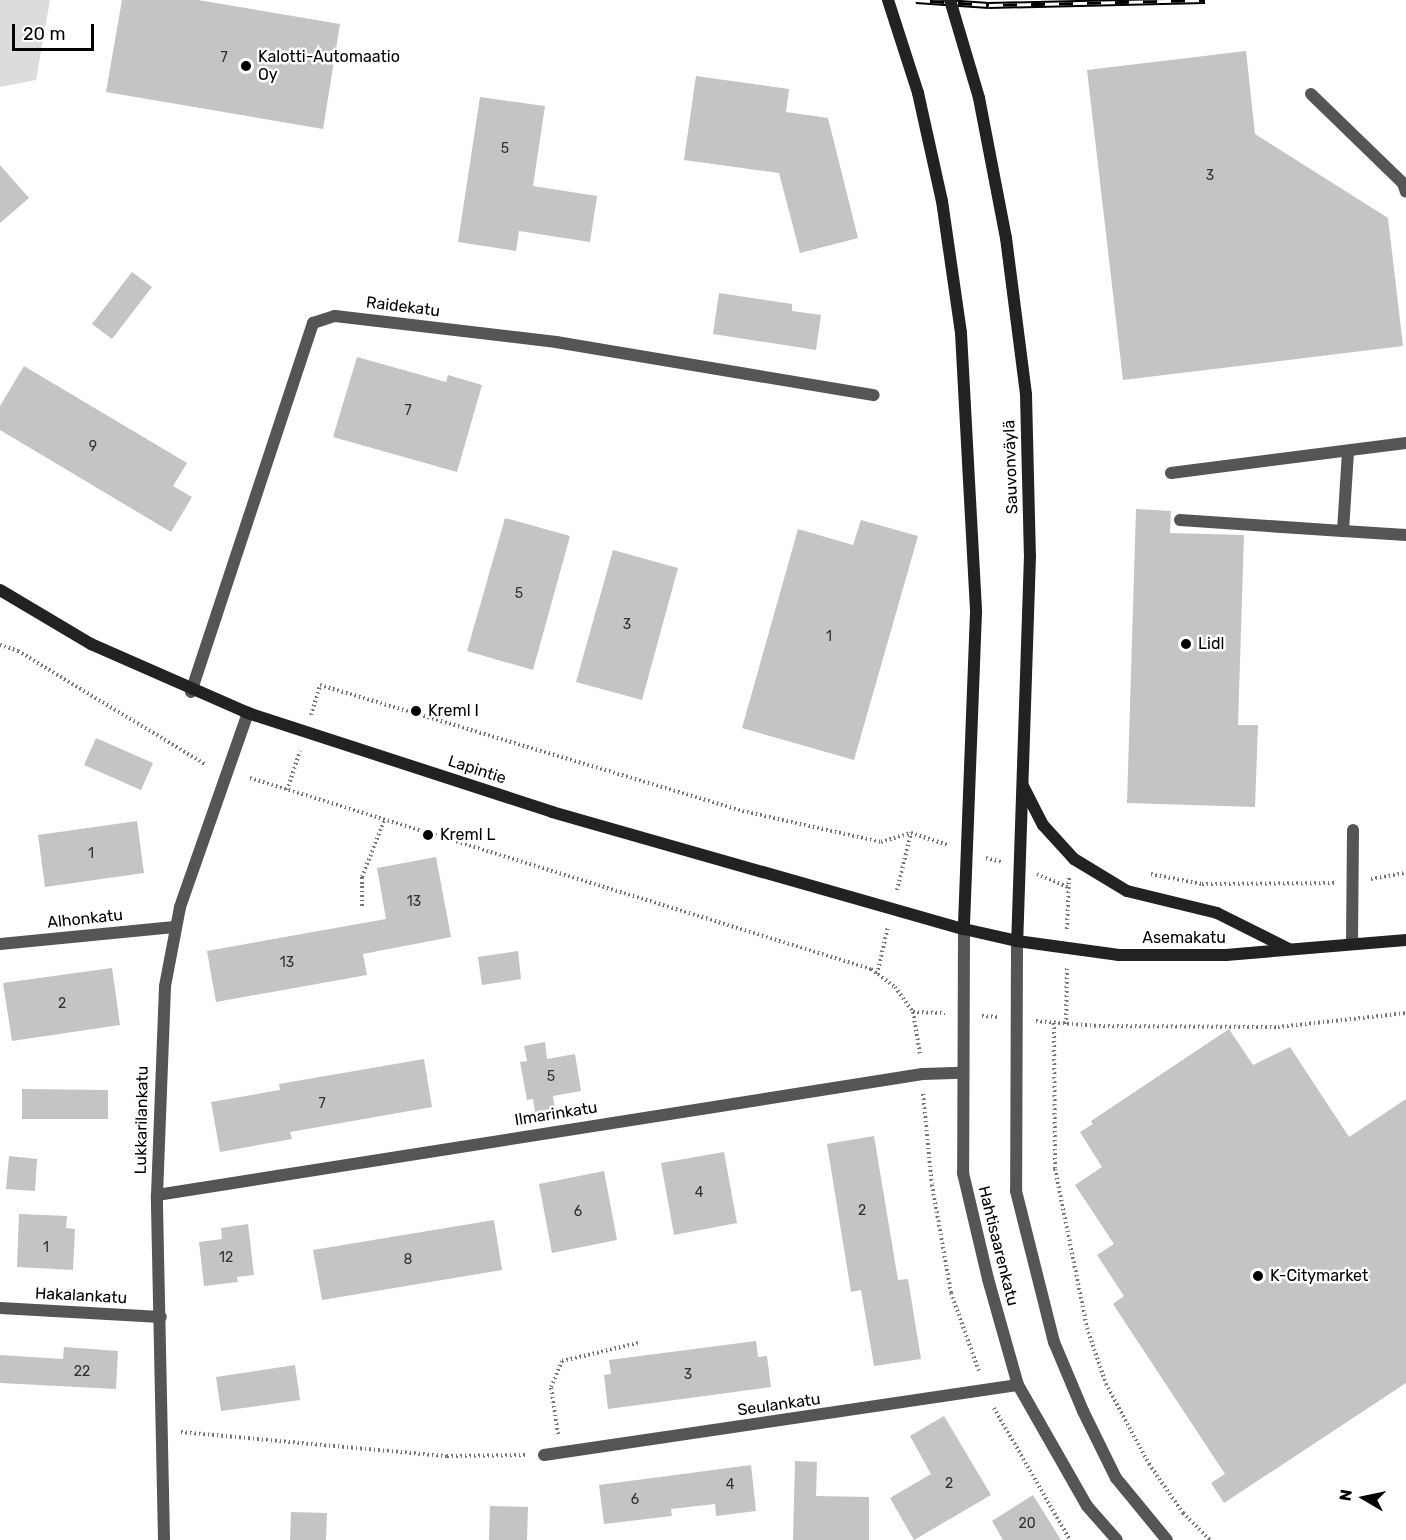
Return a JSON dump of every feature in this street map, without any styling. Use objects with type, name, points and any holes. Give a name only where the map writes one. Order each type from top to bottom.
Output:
[{"type":"main road","points":[[888,0],[918,93],[942,201],[961,333],[976,612],[964,929]]},
{"type":"main road","name":"Sauvonväylä","points":[[951,0],[979,98],[1006,238],[1026,395],[1030,555],[1017,941]]},
{"type":"main road","name":"Lapintie","points":[[0,590],[91,644],[191,692],[248,713],[552,812],[964,929]]},
{"type":"main road","points":[[1022,783],[1043,825],[1074,859],[1127,891],[1216,913],[1290,950]]},
{"type":"main road","name":"Asemakatu","points":[[964,929],[1017,941],[1119,955],[1226,955],[1406,940]]},
{"type":"street","points":[[1311,93],[1403,183],[1406,192]]},
{"type":"street","name":"Raidekatu","points":[[191,692],[313,323],[334,316],[556,342],[874,395]]},
{"type":"street","points":[[1171,473],[1406,444]]},
{"type":"street","points":[[1343,531],[1348,451]]},
{"type":"street","points":[[1180,520],[1406,535]]},
{"type":"street","name":"Lukkarilankatu","points":[[164,1540],[157,1195],[161,1026],[174,927],[248,713]]},
{"type":"street","points":[[1352,944],[1353,830]]},
{"type":"street","name":"Alhonkatu","points":[[0,944],[174,927]]},
{"type":"street","name":"Hahtisaarenkatu","points":[[964,929],[961,1073],[963,1173],[1018,1385],[1087,1506],[1117,1540]]},
{"type":"street","name":"Hahtisaarenkatu","points":[[1017,941],[1016,1191],[1054,1342],[1083,1411],[1116,1478],[1167,1540]]},
{"type":"street","name":"Ilmarinkatu","points":[[157,1195],[912,1076],[961,1073]]},
{"type":"street","name":"Hakalankatu","points":[[0,1308],[160,1317]]},
{"type":"street","name":"Seulankatu","points":[[544,1455],[1018,1385]]},
{"type":"path","points":[[0,645],[28,657],[206,765]]},
{"type":"path","points":[[321,684],[747,812],[881,842],[911,833]]},
{"type":"path","points":[[287,790],[296,765]]},
{"type":"path","points":[[250,778],[871,969],[894,987],[913,1012]]},
{"type":"path","points":[[362,906],[363,877],[384,821]]},
{"type":"path","points":[[1210,1540],[1183,1513],[1149,1464],[1106,1384],[1087,1328],[1055,1169],[1054,1023],[1278,1027],[1406,1013]]},
{"type":"path","points":[[561,1453],[553,1374],[573,1356],[638,1343]]},
{"type":"path","points":[[163,1430],[447,1456],[544,1455]]},
{"type":"shaded area","points":[[0,0],[50,0],[36,80],[0,87]]},
{"type":"building","points":[[122,0],[198,0],[340,24],[323,129],[106,92]]},
{"type":"building","points":[[1246,51],[1255,134],[1388,218],[1403,346],[1123,380],[1087,70]]},
{"type":"building","points":[[696,76],[789,89],[786,112],[828,118],[858,238],[800,253],[779,173],[684,160]]},
{"type":"building","points":[[480,97],[545,106],[533,186],[597,196],[590,242],[519,231],[516,251],[458,242]]},
{"type":"building","points":[[0,165],[29,198],[0,223]]},
{"type":"building","points":[[132,272],[152,287],[112,339],[92,324]]},
{"type":"building","points":[[719,293],[792,304],[792,311],[821,315],[816,350],[713,334]]},
{"type":"building","points":[[357,357],[446,382],[448,375],[482,385],[457,472],[333,437]]},
{"type":"building","points":[[24,366],[187,463],[173,486],[192,497],[171,532],[0,430],[0,406]]},
{"type":"building","name":"Lidl","points":[[1136,509],[1171,511],[1170,533],[1244,535],[1238,725],[1258,725],[1255,807],[1127,803]]},
{"type":"building","points":[[505,518],[570,536],[533,670],[467,651]]},
{"type":"building","points":[[861,520],[918,536],[854,760],[742,728],[798,529],[853,545]]},
{"type":"building","points":[[613,550],[678,568],[642,700],[576,682]]},
{"type":"building","points":[[96,738],[153,763],[141,790],[84,765]]},
{"type":"building","points":[[137,821],[144,873],[45,887],[38,835]]},
{"type":"building","points":[[436,857],[451,937],[363,954],[367,975],[216,1002],[207,951],[386,919],[377,868]]},
{"type":"building","points":[[518,951],[521,979],[482,985],[478,957]]},
{"type":"building","points":[[112,968],[120,1025],[12,1041],[3,983]]},
{"type":"building","name":"K-Citymarket","points":[[1229,1029],[1253,1065],[1290,1047],[1349,1137],[1406,1099],[1406,1383],[1224,1503],[1211,1483],[1225,1474],[1113,1304],[1124,1296],[1097,1255],[1114,1244],[1075,1185],[1102,1167],[1080,1132],[1093,1124],[1091,1121]]},
{"type":"building","points":[[545,1042],[547,1059],[575,1054],[581,1091],[553,1096],[555,1109],[535,1112],[533,1099],[527,1100],[520,1062],[527,1061],[524,1046]]},
{"type":"building","points":[[424,1059],[432,1107],[290,1132],[292,1139],[220,1152],[211,1102],[280,1090],[279,1084]]},
{"type":"building","points":[[22,1089],[108,1090],[108,1119],[22,1119]]},
{"type":"building","points":[[874,1136],[898,1280],[908,1279],[921,1359],[874,1366],[861,1290],[851,1292],[827,1144]]},
{"type":"building","points":[[724,1152],[737,1223],[674,1235],[661,1163]]},
{"type":"building","points":[[9,1156],[37,1159],[35,1191],[6,1189]]},
{"type":"building","points":[[604,1171],[617,1240],[552,1253],[539,1184]]},
{"type":"building","points":[[19,1214],[67,1216],[66,1228],[75,1229],[73,1270],[17,1267]]},
{"type":"building","points":[[494,1220],[502,1270],[322,1300],[313,1250]]},
{"type":"building","points":[[248,1224],[254,1275],[237,1277],[238,1282],[204,1286],[199,1242],[222,1239],[221,1228]]},
{"type":"building","points":[[756,1341],[758,1357],[767,1356],[771,1387],[608,1409],[604,1375],[611,1374],[609,1360]]},
{"type":"building","points":[[64,1347],[118,1351],[116,1389],[0,1383],[0,1355],[63,1359]]},
{"type":"building","points":[[295,1365],[300,1400],[221,1411],[216,1377]]},
{"type":"building","points":[[944,1416],[991,1495],[914,1540],[890,1498],[931,1474],[910,1436]]},
{"type":"building","points":[[795,1461],[817,1462],[816,1496],[869,1497],[869,1540],[793,1540]]},
{"type":"building","points":[[751,1465],[756,1511],[716,1516],[715,1504],[671,1509],[672,1516],[604,1524],[599,1485]]},
{"type":"building","points":[[1033,1495],[1061,1540],[1003,1540],[992,1521]]},
{"type":"building","points":[[490,1506],[528,1507],[527,1540],[489,1540]]},
{"type":"building","points":[[291,1512],[327,1513],[326,1540],[290,1540]]},
{"type":"railway","points":[[916,0],[989,5],[1205,0]]},
{"type":"place","name":"Kalotti-Automaatio Oy","points":[[246,66]]},
{"type":"place","name":"Lidl","points":[[1186,644]]},
{"type":"place","name":"Kreml I","points":[[416,711]]},
{"type":"place","name":"Kreml L","points":[[428,835]]},
{"type":"place","name":"K-Citymarket","points":[[1258,1276]]}]
